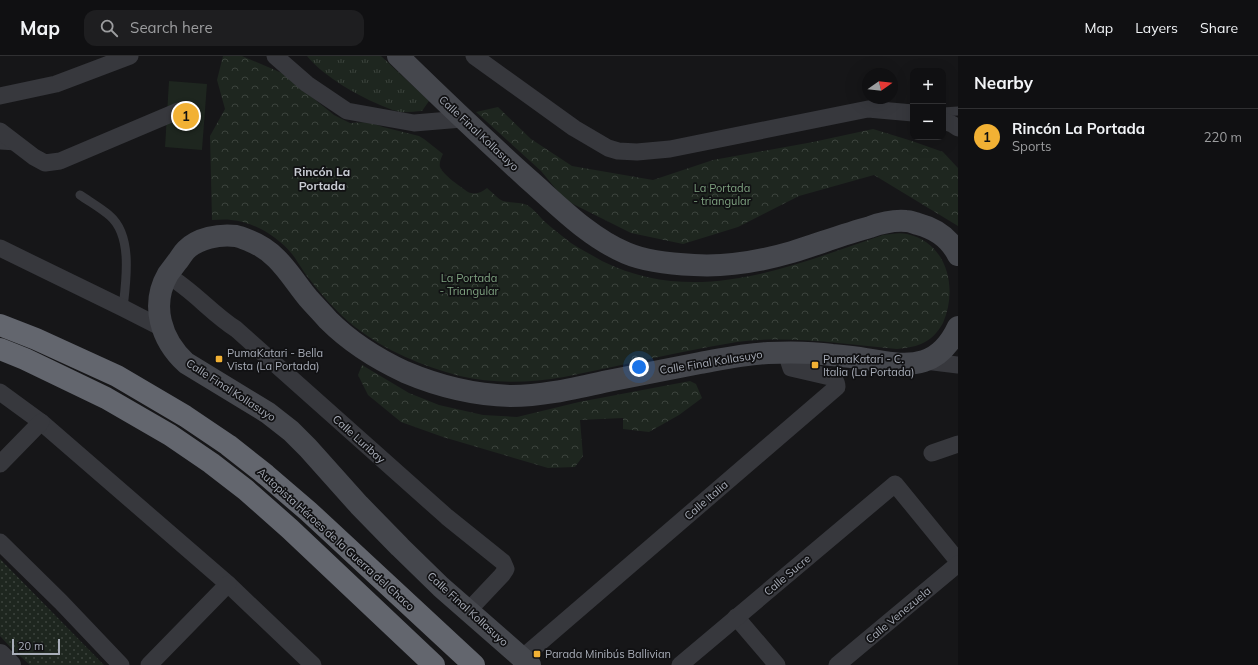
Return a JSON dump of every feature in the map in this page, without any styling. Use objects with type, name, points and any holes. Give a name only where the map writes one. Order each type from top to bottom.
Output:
[{"type":"highway","name":"Autopista Héroes de la Guerra del Chaco","points":[[0,325],[36,339],[117,376],[185,416],[228,445],[308,511],[474,665]]},
{"type":"highway","name":"Autopista Héroes de la Guerra del Chaco","points":[[0,349],[25,359],[106,398],[170,435],[211,463],[246,490],[290,529],[434,665]]},
{"type":"main road","name":"Calle Final Kollasuyo","points":[[398,56],[462,119],[577,223],[604,241],[627,253],[654,261],[680,264],[706,266],[735,263],[764,259],[793,252],[884,223],[906,221],[926,226],[943,235],[954,246],[958,255]]},
{"type":"main road","name":"Calle Final Kollasuyo","points":[[526,661],[441,587],[400,547],[291,431],[268,413],[186,363],[177,354],[169,343],[162,328],[159,311],[160,294],[167,276],[186,250],[202,240],[219,235],[239,236],[260,245],[277,258],[329,320],[350,339],[375,356],[406,372],[444,386],[510,396],[559,391],[629,376],[764,353],[827,354],[896,364],[926,361],[937,355],[946,346],[958,327]]},
{"type":"street","points":[[0,96],[56,84],[130,56]]},
{"type":"street","points":[[275,56],[307,84],[347,111],[414,123],[462,119]]},
{"type":"street","points":[[474,56],[574,128],[608,148],[618,151],[637,152],[670,148],[868,109],[910,113]]},
{"type":"street","points":[[0,130],[34,157],[45,163],[60,161],[178,111]]},
{"type":"street","points":[[946,122],[958,128]]},
{"type":"street","points":[[0,248],[162,328]]},
{"type":"street","name":"Calle Luribay","points":[[167,276],[178,281],[226,323],[236,329],[447,517],[503,562],[506,569],[502,575],[468,611]]},
{"type":"street","name":"Calle Italia","points":[[526,661],[837,387],[837,383],[830,377],[791,368],[789,353]]},
{"type":"street","points":[[926,361],[958,366]]},
{"type":"street","points":[[0,392],[41,422],[228,584],[313,665]]},
{"type":"street","points":[[0,464],[41,422]]},
{"type":"street","points":[[932,453],[958,444]]},
{"type":"street","name":"Calle Sucre","points":[[680,665],[895,484],[958,563]]},
{"type":"street","points":[[0,542],[61,602],[121,665]]},
{"type":"street","name":"Calle Venezuela","points":[[838,665],[958,563]]},
{"type":"street","points":[[149,665],[228,584]]},
{"type":"street","points":[[736,617],[777,665]]},
{"type":"street","points":[[0,655],[10,665]]},
{"type":"lane","points":[[946,112],[958,111]]},
{"type":"lane","points":[[0,145],[22,146]]},
{"type":"lane","points":[[80,195],[111,217],[121,230],[125,249],[127,274],[123,308]]},
{"type":"green space","name":"La Portada - Triangular","points":[[223,56],[242,56],[282,73],[334,115],[350,123],[369,122],[419,136],[443,154],[440,167],[452,181],[468,192],[478,193],[487,188],[503,201],[527,205],[534,210],[548,225],[575,245],[602,261],[638,275],[673,281],[708,282],[744,277],[779,269],[814,259],[883,235],[904,233],[921,239],[932,247],[940,257],[946,269],[949,282],[949,296],[943,323],[936,333],[925,342],[912,347],[897,349],[797,340],[757,340],[737,342],[658,357],[570,376],[512,382],[473,379],[432,368],[405,357],[367,336],[355,327],[328,301],[286,247],[272,236],[256,227],[240,221],[212,220],[210,136],[225,109],[217,80]]},
{"type":"green space","points":[[307,56],[381,56],[429,101],[422,111],[398,112],[375,103],[343,86],[314,64]]},
{"type":"green space","points":[[169,81],[207,84],[202,150],[165,147]]},
{"type":"green space","name":"La Portada - triangular","points":[[498,107],[531,139],[572,166],[653,180],[713,160],[813,142],[873,129],[943,152],[958,168],[958,226],[874,175],[799,196],[738,227],[683,244],[631,233],[565,200],[541,171],[476,112]]},
{"type":"green space","points":[[362,365],[409,393],[439,405],[483,415],[517,417],[579,402],[690,381],[696,384],[702,398],[679,415],[649,432],[623,429],[623,418],[580,420],[583,456],[575,467],[548,468],[443,437],[401,422],[368,395],[358,375]]},
{"type":"green space","points":[[0,559],[104,665],[30,665],[12,649],[0,636]]},
{"type":"place","name":"Rincón La Portada","points":[[186,116]]},
{"type":"place","name":"PumaKatari - Bella Vista (La Portada)","points":[[219,359]]},
{"type":"place","name":"PumaKatari - C. Italia (La Portada)","points":[[815,365]]},
{"type":"place","name":"Parada Minibús Ballivian","points":[[537,654]]},
{"type":"district","name":"Rincón La Portada","points":[[322,178]]}]
